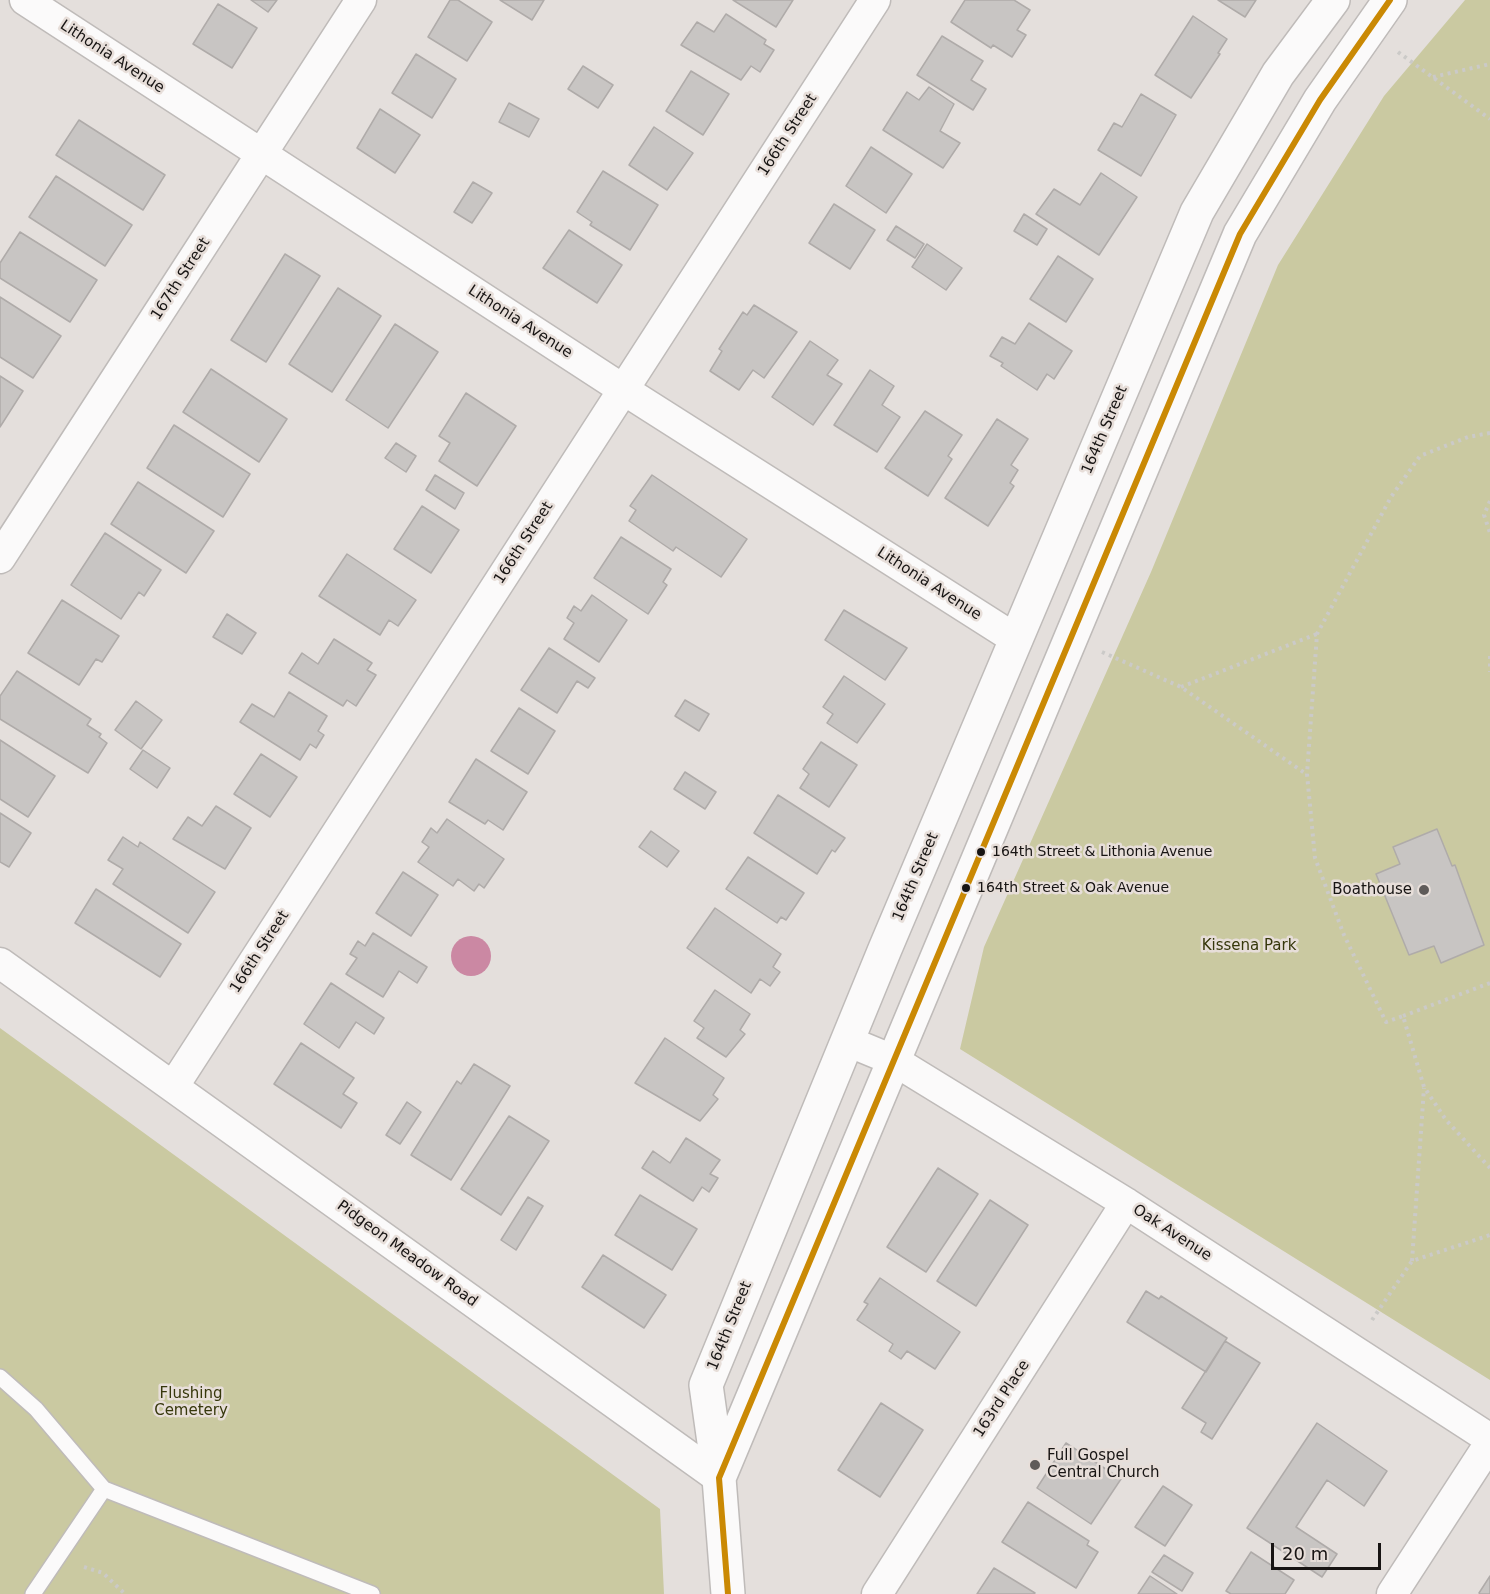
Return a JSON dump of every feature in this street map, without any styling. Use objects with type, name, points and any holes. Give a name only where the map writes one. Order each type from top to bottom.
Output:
[{"type":"street","name":"Lithonia Avenue","points":[[25,0],[624,390],[1017,640]]},
{"type":"street","name":"167th Street","points":[[0,558],[361,0]]},
{"type":"street","name":"166th Street","points":[[173,1087],[875,0]]},
{"type":"street","name":"164th Street","points":[[719,1478],[706,1384],[847,1041],[1197,212],[1278,74],[1333,0]]},
{"type":"street","points":[[728,1594],[719,1478],[1240,234],[1320,100],[1390,0]]},
{"type":"street","name":"Pidgeon Meadow Road","points":[[0,963],[719,1478]]},
{"type":"street","name":"Oak Avenue","points":[[847,1041],[893,1060],[1126,1203],[1490,1441]]},
{"type":"street","name":"163rd Place","points":[[877,1594],[1126,1203]]},
{"type":"street","points":[[1392,1594],[1490,1441]]},
{"type":"lane","points":[[0,1377],[36,1409],[104,1489],[372,1594]]},
{"type":"lane","points":[[33,1594],[104,1489]]},
{"type":"path","points":[[1398,52],[1490,119]]},
{"type":"path","points":[[1432,77],[1490,64]]},
{"type":"path","points":[[1490,433],[1468,437],[1420,456],[1391,497],[1317,634],[1307,774],[1315,858],[1344,935],[1386,1022],[1490,983]]},
{"type":"path","points":[[1490,501],[1484,515],[1490,533]]},
{"type":"path","points":[[1181,687],[1317,634]]},
{"type":"path","points":[[1101,651],[1181,687],[1307,774]]},
{"type":"path","points":[[1490,656],[1490,672]]},
{"type":"path","points":[[1403,1016],[1424,1087],[1446,1120],[1490,1168]]},
{"type":"path","points":[[1372,1320],[1412,1261],[1424,1087]]},
{"type":"path","points":[[1412,1261],[1490,1235]]},
{"type":"path","points":[[58,1558],[103,1573],[125,1594]]},
{"type":"green space","name":"Kissena Park","points":[[1465,0],[1490,0],[1490,1380],[960,1049],[984,947],[1151,572],[1278,265],[1384,96]]},
{"type":"green space","name":"Flushing Cemetery","points":[[0,1028],[660,1509],[664,1594],[0,1594]]},
{"type":"shaded area","points":[[471,936],[479,937],[485,942],[490,948],[490,964],[485,970],[479,975],[471,976],[463,975],[457,970],[452,964],[451,956],[452,948],[457,942],[463,937]]},
{"type":"building","points":[[251,0],[277,0],[268,12]]},
{"type":"building","points":[[450,0],[458,0],[492,22],[467,61],[428,37]]},
{"type":"building","points":[[500,0],[544,0],[532,20]]},
{"type":"building","points":[[733,0],[793,0],[776,27]]},
{"type":"building","points":[[965,0],[1014,0],[1030,10],[1017,30],[1026,35],[1012,57],[993,45],[991,48],[951,22]]},
{"type":"building","points":[[1218,0],[1256,0],[1245,17]]},
{"type":"building","points":[[218,4],[257,28],[232,68],[193,44]]},
{"type":"building","points":[[726,14],[766,40],[764,44],[774,50],[760,72],[751,66],[741,80],[681,45],[697,22],[714,32]]},
{"type":"building","points":[[1193,16],[1227,39],[1218,53],[1220,54],[1191,98],[1155,75]]},
{"type":"building","points":[[942,36],[983,61],[971,80],[986,89],[973,110],[917,75]]},
{"type":"building","points":[[416,54],[456,79],[432,118],[392,93]]},
{"type":"building","points":[[583,66],[613,85],[598,108],[568,89]]},
{"type":"building","points":[[691,71],[729,94],[703,135],[666,111]]},
{"type":"building","points":[[929,87],[954,104],[940,131],[960,143],[943,168],[883,130],[907,92],[919,100]]},
{"type":"building","points":[[1141,94],[1176,115],[1141,176],[1098,150],[1114,123],[1122,127]]},
{"type":"building","points":[[509,103],[539,119],[529,137],[499,122]]},
{"type":"building","points":[[380,109],[420,135],[395,173],[357,148]]},
{"type":"building","points":[[79,120],[165,175],[143,210],[56,155]]},
{"type":"building","points":[[654,127],[693,153],[667,190],[629,165]]},
{"type":"building","points":[[871,147],[912,174],[886,213],[846,186]]},
{"type":"building","points":[[603,171],[658,205],[630,250],[590,225],[592,222],[577,212]]},
{"type":"building","points":[[1101,173],[1137,197],[1099,255],[1036,214],[1054,189],[1080,205]]},
{"type":"building","points":[[56,176],[132,225],[105,266],[29,217]]},
{"type":"building","points":[[473,182],[492,193],[472,223],[454,212]]},
{"type":"building","points":[[834,204],[875,230],[850,269],[809,243]]},
{"type":"building","points":[[1024,214],[1047,229],[1037,245],[1014,231]]},
{"type":"building","points":[[896,226],[924,244],[915,258],[887,240]]},
{"type":"building","points":[[569,230],[622,265],[597,303],[543,268]]},
{"type":"building","points":[[20,232],[97,280],[70,322],[0,278],[0,263]]},
{"type":"building","points":[[927,244],[962,268],[946,290],[912,267]]},
{"type":"building","points":[[285,254],[320,276],[266,362],[231,340]]},
{"type":"building","points":[[1058,256],[1093,279],[1066,322],[1030,299]]},
{"type":"building","points":[[338,288],[381,316],[332,392],[289,364]]},
{"type":"building","points":[[0,297],[61,336],[33,378],[0,357]]},
{"type":"building","points":[[754,305],[797,332],[764,378],[753,370],[739,390],[710,371],[722,351],[719,349],[743,312],[747,315]]},
{"type":"building","points":[[1029,323],[1072,351],[1054,379],[1047,374],[1037,390],[1001,366],[1003,363],[990,356],[1002,337],[1015,344]]},
{"type":"building","points":[[395,324],[438,352],[388,428],[346,400]]},
{"type":"building","points":[[810,341],[838,360],[827,375],[842,384],[813,425],[772,397]]},
{"type":"building","points":[[211,369],[287,419],[259,462],[183,412]]},
{"type":"building","points":[[870,370],[894,386],[882,405],[900,417],[877,452],[834,425]]},
{"type":"building","points":[[0,376],[23,391],[0,427]]},
{"type":"building","points":[[466,393],[516,426],[477,486],[439,461],[450,443],[439,436]]},
{"type":"building","points":[[925,411],[962,435],[948,456],[952,459],[928,496],[885,468]]},
{"type":"building","points":[[997,419],[1028,439],[1011,465],[1018,470],[1010,483],[1014,486],[988,526],[945,498]]},
{"type":"building","points":[[174,425],[250,474],[223,517],[147,468]]},
{"type":"building","points":[[396,443],[416,456],[406,472],[385,458]]},
{"type":"building","points":[[435,475],[464,493],[455,509],[426,490]]},
{"type":"building","points":[[652,475],[747,539],[721,577],[676,547],[673,551],[629,521],[636,510],[630,506]]},
{"type":"building","points":[[138,482],[214,531],[186,573],[111,524]]},
{"type":"building","points":[[422,506],[459,530],[431,573],[394,549]]},
{"type":"building","points":[[105,533],[161,570],[144,596],[139,592],[121,619],[71,585]]},
{"type":"building","points":[[621,537],[671,569],[663,582],[667,585],[648,614],[594,578]]},
{"type":"building","points":[[347,554],[416,600],[398,626],[389,620],[380,635],[319,596]]},
{"type":"building","points":[[592,595],[627,620],[599,662],[564,639],[574,623],[567,618],[574,606],[581,611]]},
{"type":"building","points":[[62,600],[119,636],[102,662],[96,659],[79,685],[28,653]]},
{"type":"building","points":[[844,610],[907,648],[885,680],[825,640]]},
{"type":"building","points":[[227,614],[256,633],[242,654],[213,637]]},
{"type":"building","points":[[334,639],[372,663],[367,670],[376,675],[356,706],[347,700],[343,706],[289,673],[302,653],[318,664]]},
{"type":"building","points":[[549,648],[595,678],[588,688],[577,681],[557,713],[521,690]]},
{"type":"building","points":[[17,671],[91,719],[87,725],[101,734],[99,737],[107,743],[88,773],[0,719],[0,696]]},
{"type":"building","points":[[844,676],[885,704],[857,743],[827,723],[833,714],[823,707]]},
{"type":"building","points":[[289,692],[327,716],[318,731],[324,735],[316,748],[310,744],[300,760],[240,722],[252,704],[274,717]]},
{"type":"building","points":[[685,700],[709,714],[699,731],[675,716]]},
{"type":"building","points":[[136,701],[162,720],[141,749],[115,730]]},
{"type":"building","points":[[519,708],[555,731],[528,774],[491,751]]},
{"type":"building","points":[[0,740],[55,776],[28,817],[0,799]]},
{"type":"building","points":[[821,742],[857,765],[829,807],[800,788],[809,774],[803,769]]},
{"type":"building","points":[[143,750],[170,768],[157,788],[130,769]]},
{"type":"building","points":[[261,754],[297,777],[270,817],[234,794]]},
{"type":"building","points":[[476,759],[527,792],[503,830],[488,820],[485,824],[449,802]]},
{"type":"building","points":[[685,772],[716,792],[705,809],[674,789]]},
{"type":"building","points":[[778,795],[845,838],[835,852],[832,850],[817,874],[754,833]]},
{"type":"building","points":[[216,806],[251,828],[225,869],[173,839],[188,817],[202,826]]},
{"type":"building","points":[[0,813],[31,833],[9,867],[0,862]]},
{"type":"building","points":[[447,819],[504,859],[484,888],[479,884],[474,891],[458,879],[453,886],[418,862],[429,847],[422,842],[431,828],[437,833]]},
{"type":"building","name":"Boathouse","points":[[1437,829],[1452,866],[1455,865],[1484,945],[1441,963],[1434,946],[1409,955],[1376,874],[1400,864],[1393,847]]},
{"type":"building","points":[[651,831],[679,851],[667,867],[639,847]]},
{"type":"building","points":[[123,837],[138,847],[140,842],[215,892],[188,933],[113,884],[123,869],[108,860]]},
{"type":"building","points":[[748,857],[804,893],[786,920],[781,917],[777,923],[726,889]]},
{"type":"building","points":[[403,872],[438,895],[411,936],[376,913]]},
{"type":"building","points":[[96,889],[181,944],[160,977],[75,923]]},
{"type":"building","points":[[715,908],[781,954],[773,967],[780,972],[770,986],[760,979],[751,993],[687,948]]},
{"type":"building","points":[[373,933],[427,967],[417,983],[399,971],[383,997],[346,974],[357,958],[350,954],[358,941],[365,946]]},
{"type":"building","points":[[331,983],[384,1018],[374,1034],[356,1022],[339,1048],[304,1024]]},
{"type":"building","points":[[715,990],[750,1014],[740,1030],[745,1034],[726,1057],[697,1038],[704,1028],[694,1021]]},
{"type":"building","points":[[665,1038],[724,1078],[713,1095],[718,1099],[700,1121],[635,1083]]},
{"type":"building","points":[[301,1043],[354,1078],[343,1094],[357,1103],[341,1128],[274,1084]]},
{"type":"building","points":[[474,1064],[510,1086],[451,1180],[411,1155],[457,1081],[461,1084]]},
{"type":"building","points":[[407,1102],[421,1112],[400,1144],[386,1135]]},
{"type":"building","points":[[509,1116],[549,1141],[501,1215],[461,1189]]},
{"type":"building","points":[[686,1138],[720,1160],[710,1174],[718,1178],[709,1192],[702,1187],[693,1201],[642,1168],[653,1151],[670,1163]]},
{"type":"building","points":[[938,1168],[978,1194],[926,1272],[887,1247]]},
{"type":"building","points":[[640,1195],[697,1229],[672,1270],[615,1235]]},
{"type":"building","points":[[528,1197],[543,1206],[516,1250],[501,1240]]},
{"type":"building","points":[[990,1200],[1028,1225],[976,1306],[937,1281]]},
{"type":"building","points":[[603,1255],[666,1295],[644,1328],[582,1287]]},
{"type":"building","points":[[880,1278],[960,1332],[935,1369],[907,1351],[901,1359],[889,1351],[893,1344],[857,1320],[868,1304],[864,1302]]},
{"type":"building","points":[[1146,1291],[1159,1299],[1161,1296],[1227,1338],[1206,1372],[1127,1322]]},
{"type":"building","points":[[1225,1341],[1260,1363],[1212,1439],[1201,1432],[1206,1423],[1182,1408]]},
{"type":"building","points":[[881,1403],[923,1430],[880,1497],[838,1470]]},
{"type":"building","points":[[1317,1423],[1387,1471],[1364,1506],[1327,1480],[1296,1527],[1337,1554],[1322,1577],[1247,1528]]},
{"type":"building","points":[[1066,1443],[1121,1479],[1091,1524],[1037,1488]]},
{"type":"building","points":[[1163,1486],[1192,1505],[1165,1546],[1135,1527]]},
{"type":"building","points":[[1028,1502],[1089,1541],[1087,1545],[1098,1552],[1076,1588],[1002,1542]]},
{"type":"building","points":[[1251,1552],[1294,1580],[1285,1594],[1231,1594],[1226,1591]]},
{"type":"building","points":[[1164,1555],[1193,1573],[1182,1591],[1152,1572]]},
{"type":"building","points":[[994,1568],[1035,1593],[977,1594]]},
{"type":"building","points":[[1150,1576],[1177,1594],[1138,1594]]},
{"type":"building","points":[[1490,1576],[1490,1594],[1480,1594],[1479,1593]]},
{"type":"transit line","points":[[728,1594],[719,1478],[1240,234],[1320,100],[1390,0]]},
{"type":"place","name":"164th Street & Lithonia Avenue","points":[[981,852]]},
{"type":"place","name":"164th Street & Oak Avenue","points":[[966,888]]},
{"type":"place","name":"Boathouse","points":[[1424,890]]},
{"type":"place","name":"Full Gospel Central Church","points":[[1035,1465]]}]
